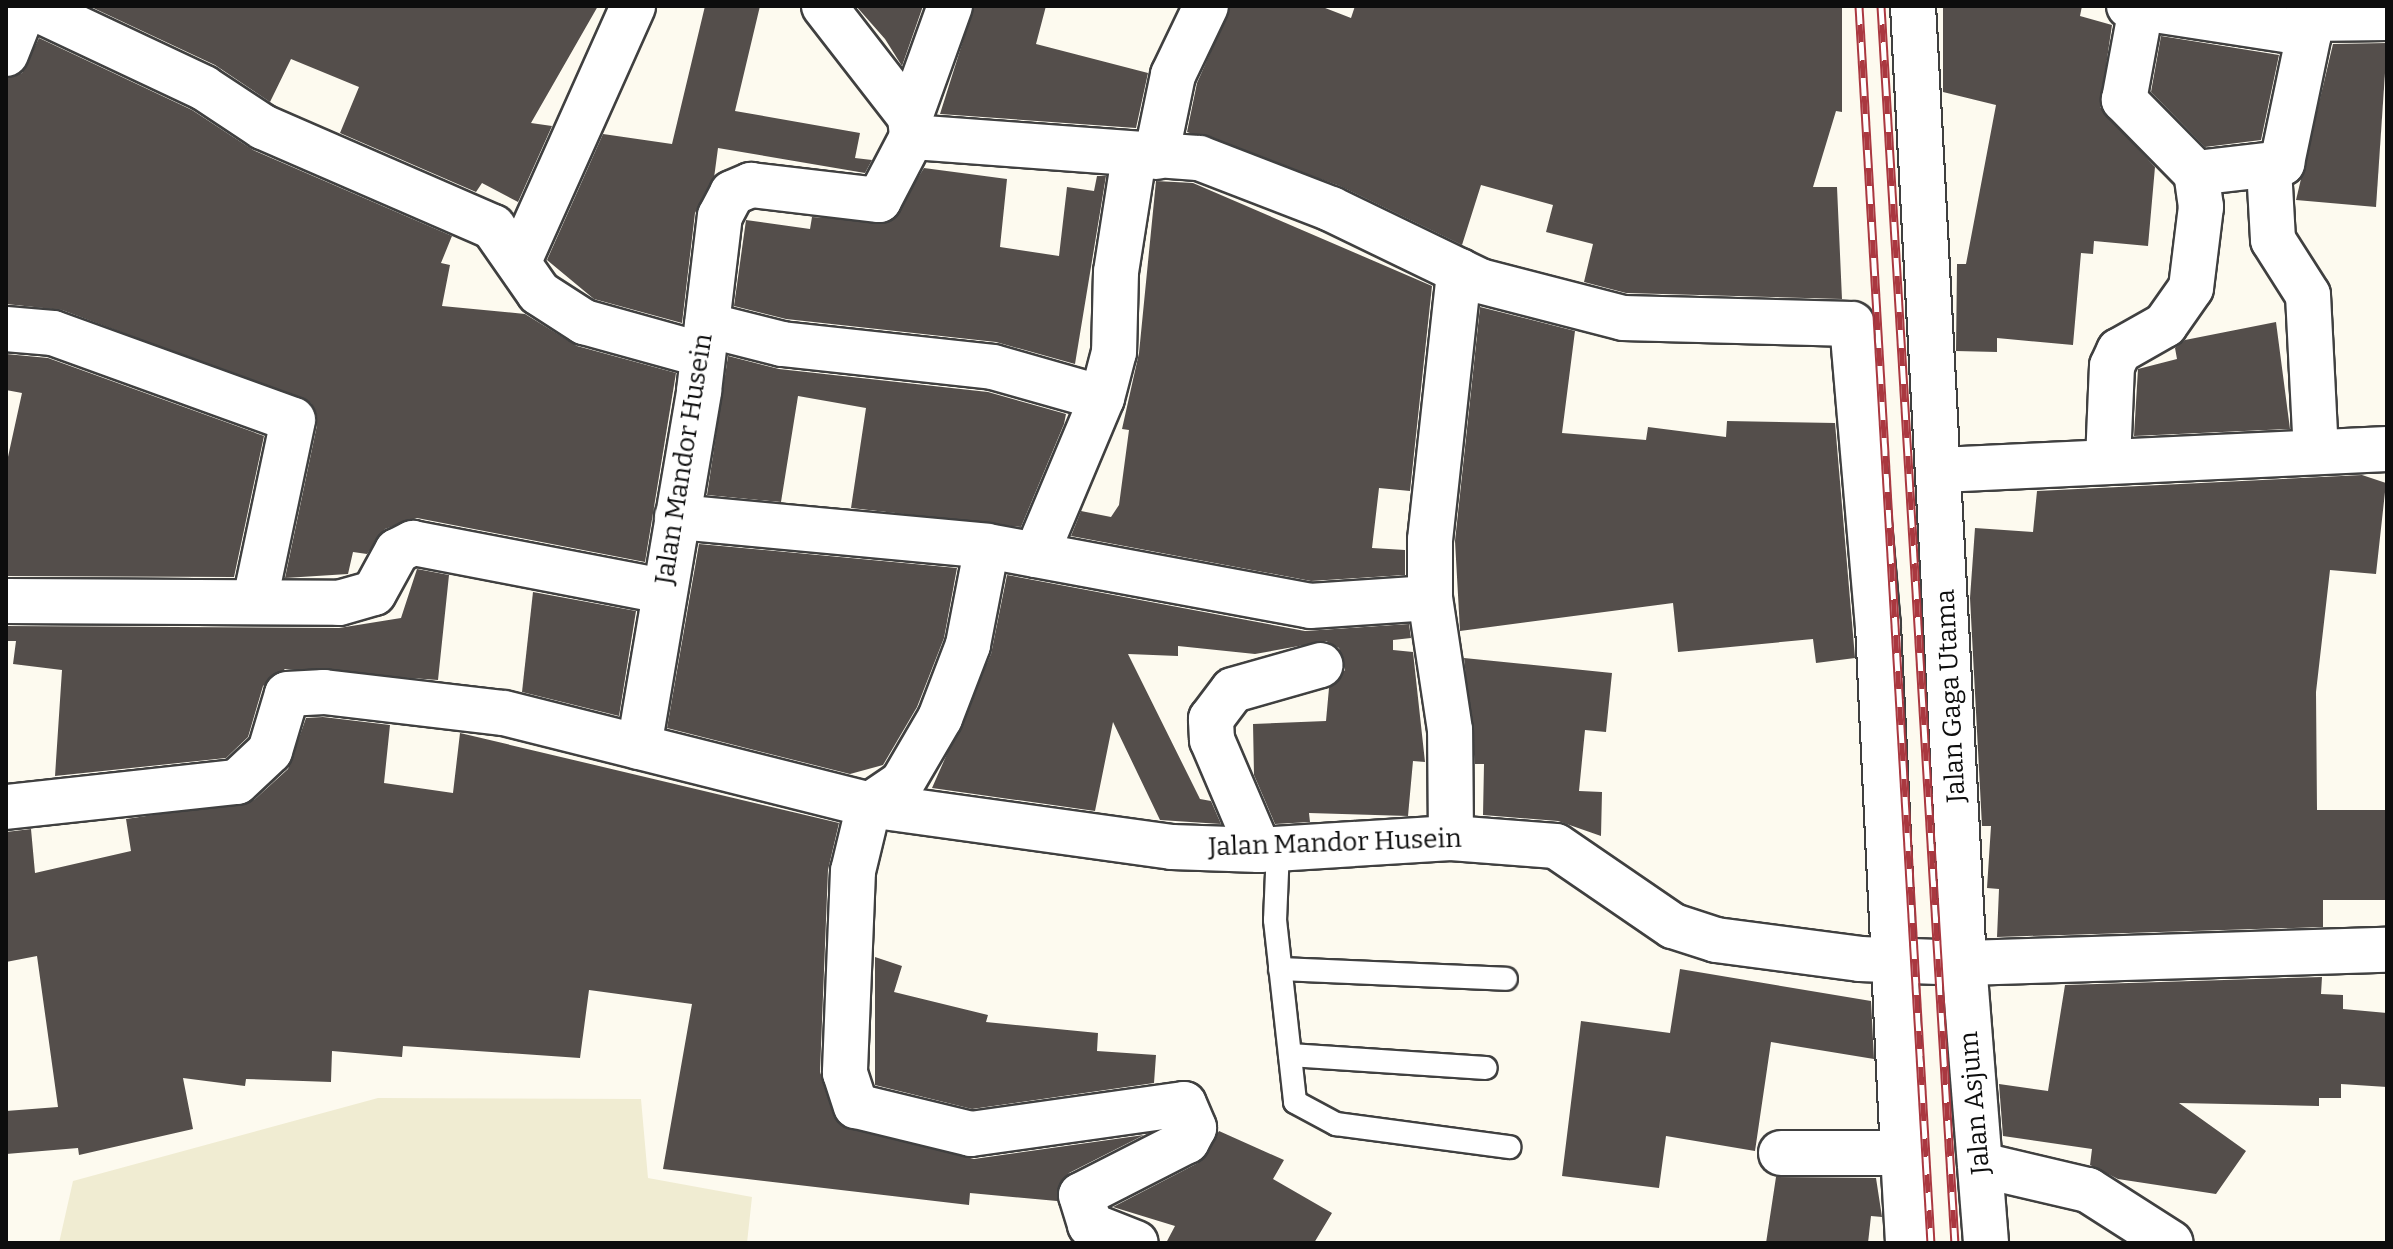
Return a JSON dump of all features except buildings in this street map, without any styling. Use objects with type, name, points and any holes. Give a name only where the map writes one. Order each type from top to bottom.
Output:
[{"type":"street","points":[[6,54],[27,6],[204,88],[263,127],[493,227],[520,259],[539,293],[584,322],[705,340],[782,344],[993,367],[1102,398]]},
{"type":"street","points":[[520,259],[633,6]]},
{"type":"street","points":[[824,6],[911,127],[1145,157],[1199,158],[1331,209],[1459,271],[1623,318],[1852,324],[1896,963],[1908,1243]]},
{"type":"street","points":[[911,127],[950,6]]},
{"type":"street","points":[[1036,555],[1102,398],[1114,352],[1116,272],[1145,157],[1173,75],[1206,6]]},
{"type":"street","name":"Jalan Gaga Utama","points":[[1913,6],[1941,470],[1964,963]]},
{"type":"street","points":[[2108,461],[2107,386],[2119,351],[2155,334],[2191,288],[2201,207],[2196,173],[2124,100],[2135,7],[2309,34]]},
{"type":"street","points":[[2196,173],[2269,168],[2290,150],[2309,34],[2306,19],[2387,18]]},
{"type":"street","name":"Jalan Mandor Husein","points":[[639,747],[705,340],[720,216],[732,193],[751,185],[879,200],[911,127]]},
{"type":"street","points":[[2269,168],[2273,240],[2308,295],[2316,452]]},
{"type":"street","points":[[1451,838],[1450,730],[1430,598],[1432,485],[1459,271]]},
{"type":"street","points":[[6,329],[53,333],[293,420],[255,601]]},
{"type":"street","points":[[1941,470],[2387,449]]},
{"type":"street","points":[[677,517],[987,546],[1310,606],[1430,598]]},
{"type":"street","points":[[6,601],[360,600],[374,593],[397,551],[413,543],[663,591]]},
{"type":"street","points":[[987,546],[968,645],[940,718],[902,783],[869,805],[853,871],[847,1095],[882,1118],[971,1134],[1180,1102],[1194,1128],[1187,1141],[1081,1195],[1090,1225],[1136,1243]]},
{"type":"street","points":[[1268,850],[1212,740],[1211,719],[1233,690],[1321,665]]},
{"type":"street","name":"Jalan Mandor Husein","points":[[6,807],[99,793],[237,782],[270,751],[283,699],[292,692],[504,713],[869,805],[1172,847],[1268,850],[1451,838],[1556,846],[1673,926],[1716,940],[1896,963],[1964,963]]},
{"type":"street","points":[[1964,963],[2387,950]]},
{"type":"street","name":"Jalan Asjum","points":[[1964,963],[1986,1243]]},
{"type":"street","points":[[1781,1153],[1903,1153]]},
{"type":"street","points":[[1981,1165],[2088,1190],[2171,1243]]},
{"type":"lane","points":[[1268,850],[1295,1102],[1336,1124],[1509,1147]]},
{"type":"lane","points":[[1280,969],[1506,979]]},
{"type":"lane","points":[[1290,1055],[1486,1068]]},
{"type":"shaded area","points":[[378,1098],[641,1099],[648,1178],[752,1197],[747,1243],[59,1243],[73,1181]]},
{"type":"railway","points":[[1859,6],[1931,1243]]},
{"type":"railway","points":[[1881,6],[1955,1243]]}]
